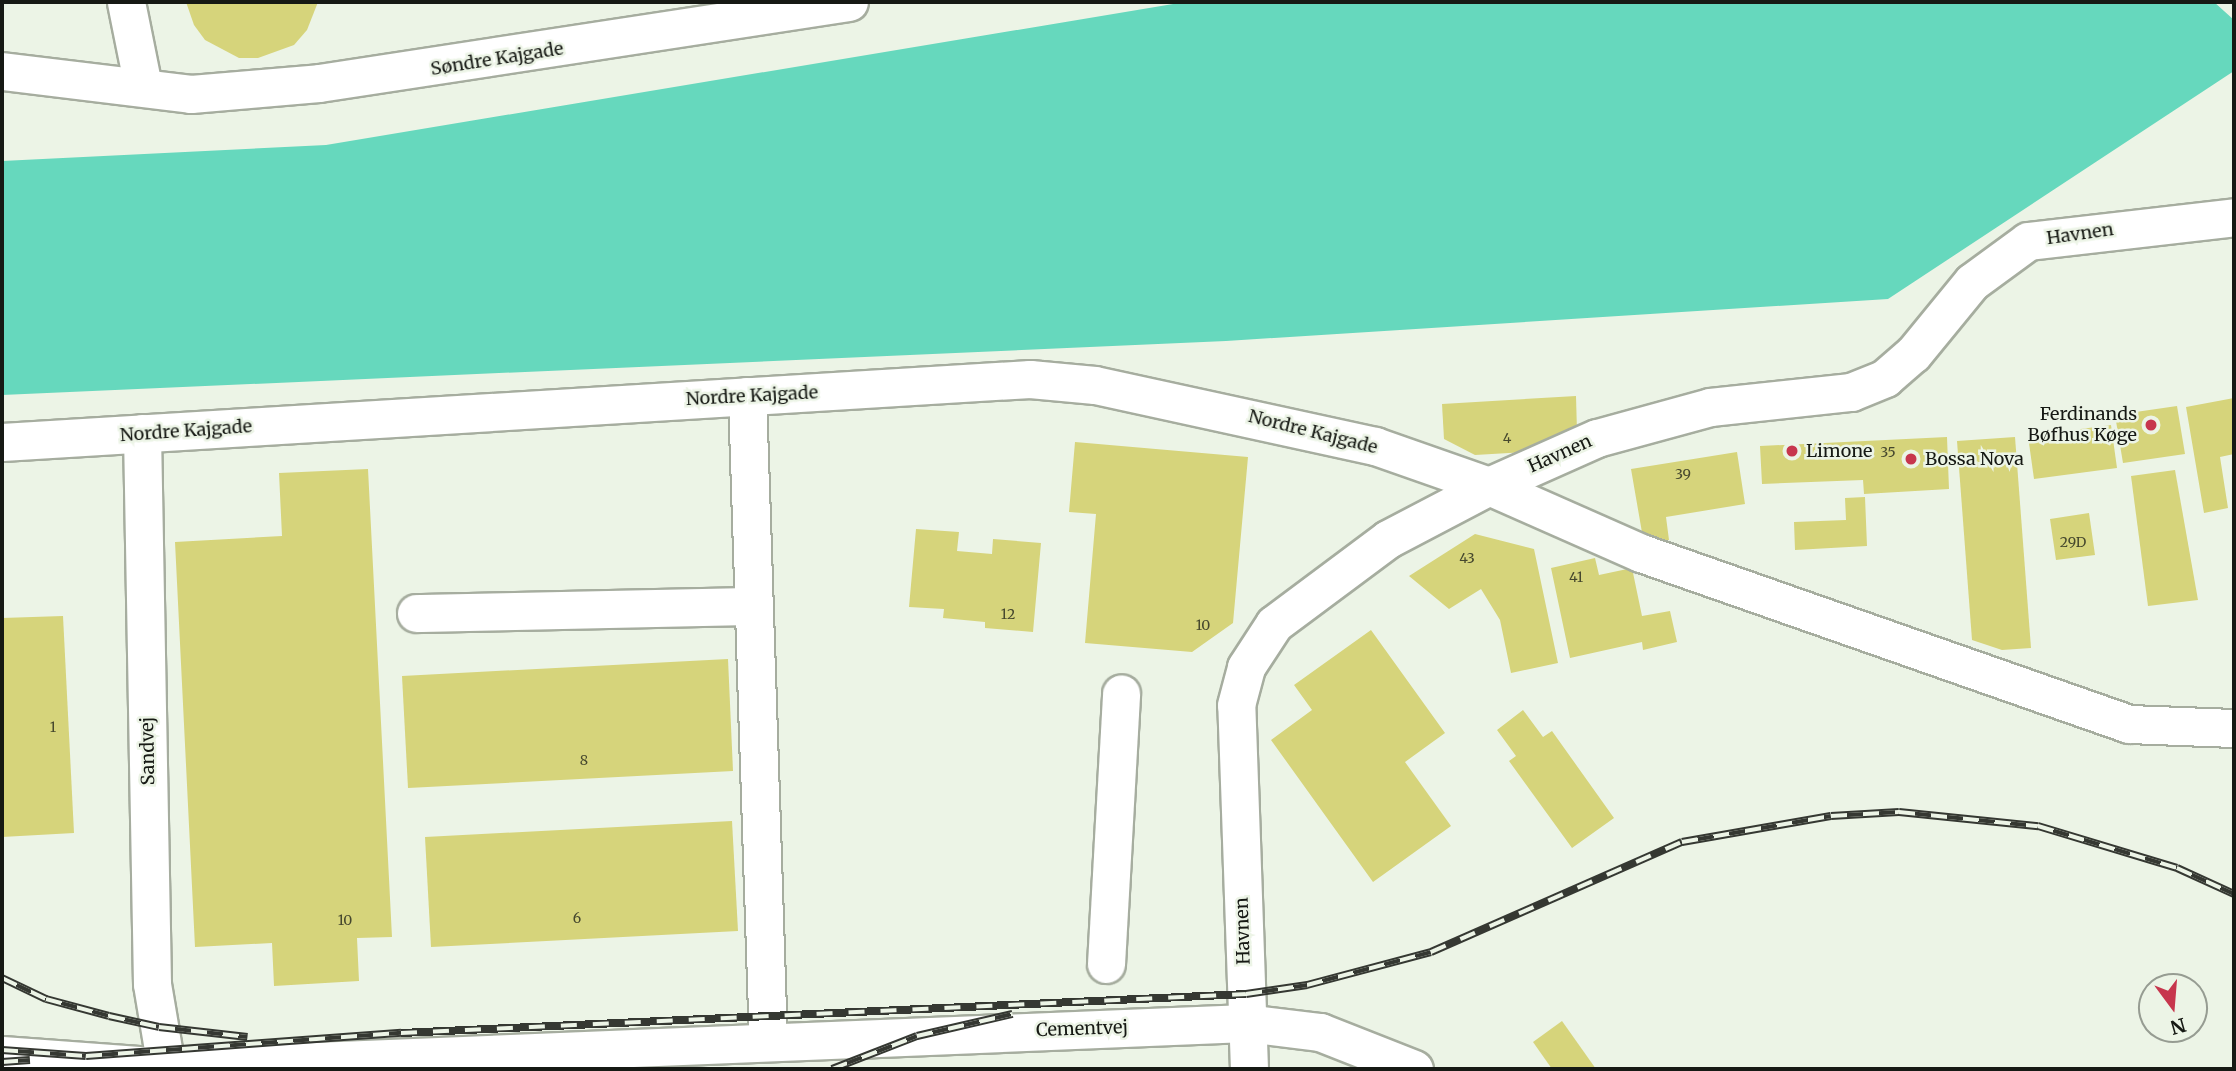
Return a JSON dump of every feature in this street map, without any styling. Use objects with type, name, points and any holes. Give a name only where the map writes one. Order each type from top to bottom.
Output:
[{"type":"street","points":[[126,2],[143,86]]},
{"type":"street","name":"Søndre Kajgade","points":[[2,71],[143,86],[191,94],[368,79],[711,14],[849,2]]},
{"type":"street","name":"Havnen","points":[[1249,1069],[1236,705],[1246,667],[1275,624],[1388,540],[1489,486],[1597,438],[1710,407],[1851,392],[1885,378],[1913,354],[1972,282],[2028,241],[2234,217]]},
{"type":"street","name":"Nordre Kajgade","points":[[2,442],[1030,379],[1094,385],[1375,446],[1489,486],[1641,553],[2129,724],[2234,728]]},
{"type":"street","points":[[745,1052],[754,606],[747,396]]},
{"type":"street","name":"Sandvej","points":[[142,433],[152,984],[166,1067]]},
{"type":"street","points":[[415,614],[754,606]]},
{"type":"street","points":[[1106,964],[1121,693]]},
{"type":"street","name":"Cementvej","points":[[2,1055],[166,1067],[745,1052],[1246,1023],[1320,1032],[1414,1069]]},
{"type":"shaded area","points":[[1185,2],[2214,2],[2234,20],[2234,71],[1888,299],[1226,341],[2,395],[2,161],[326,145]]},
{"type":"building","points":[[186,2],[318,2],[307,30],[294,45],[258,58],[239,58],[205,40],[194,25]]},
{"type":"building","points":[[1576,396],[1577,432],[1544,451],[1475,455],[1444,439],[1442,404]]},
{"type":"building","points":[[2234,398],[2234,454],[2220,457],[2228,508],[2204,513],[2186,407]]},
{"type":"building","points":[[2177,406],[2185,454],[2123,463],[2115,415]]},
{"type":"building","points":[[2111,425],[2117,468],[2034,479],[2028,436]]},
{"type":"building","points":[[1947,437],[1949,489],[1864,494],[1863,480],[1762,484],[1760,446]]},
{"type":"building","points":[[2015,437],[2031,648],[2002,650],[1972,640],[1957,441]]},
{"type":"building","points":[[1075,442],[1248,457],[1233,623],[1192,652],[1085,643],[1096,514],[1069,512]]},
{"type":"building","points":[[1737,452],[1745,504],[1666,517],[1669,540],[1644,544],[1631,469]]},
{"type":"building","points":[[368,469],[392,937],[357,938],[359,981],[274,986],[272,943],[195,947],[175,542],[282,536],[279,473]]},
{"type":"building","points":[[2175,470],[2198,600],[2148,606],[2131,476]]},
{"type":"building","points":[[1865,497],[1867,546],[1795,550],[1794,522],[1846,520],[1845,498]]},
{"type":"building","points":[[2089,513],[2095,555],[2056,560],[2050,519]]},
{"type":"building","points":[[916,529],[959,532],[957,551],[992,554],[993,539],[1041,543],[1033,632],[985,628],[985,622],[943,618],[944,609],[909,607]]},
{"type":"building","points":[[1475,534],[1534,549],[1558,663],[1511,673],[1500,620],[1481,589],[1449,609],[1409,576]]},
{"type":"building","points":[[1595,558],[1599,575],[1632,568],[1642,616],[1670,611],[1677,642],[1643,650],[1642,642],[1570,658],[1551,568]]},
{"type":"building","points":[[63,616],[74,833],[2,837],[2,618]]},
{"type":"building","points":[[1371,630],[1445,733],[1405,762],[1451,826],[1373,882],[1271,740],[1312,710],[1294,685]]},
{"type":"building","points":[[728,659],[733,771],[408,788],[402,676]]},
{"type":"building","points":[[1523,710],[1543,737],[1552,731],[1614,818],[1572,848],[1509,761],[1516,756],[1497,730]]},
{"type":"building","points":[[732,821],[738,931],[431,947],[425,837]]},
{"type":"building","points":[[1562,1021],[1596,1069],[1552,1069],[1533,1042]]},
{"type":"railway","points":[[2,1050],[86,1056],[401,1033],[1246,994],[1307,985],[1431,952],[1682,842],[1831,816],[1899,812],[2038,826],[2177,868],[2234,894]]},
{"type":"railway","points":[[2,978],[46,999],[109,1016],[159,1027],[247,1037]]},
{"type":"railway","points":[[832,1069],[917,1036],[1012,1014]]},
{"type":"railway","points":[[2,1062],[30,1060]]},
{"type":"place","name":"Ferdinands Bøfhus Køge","points":[[2151,425]]},
{"type":"place","name":"Limone","points":[[1792,451]]},
{"type":"place","name":"Bossa Nova","points":[[1911,459]]}]
